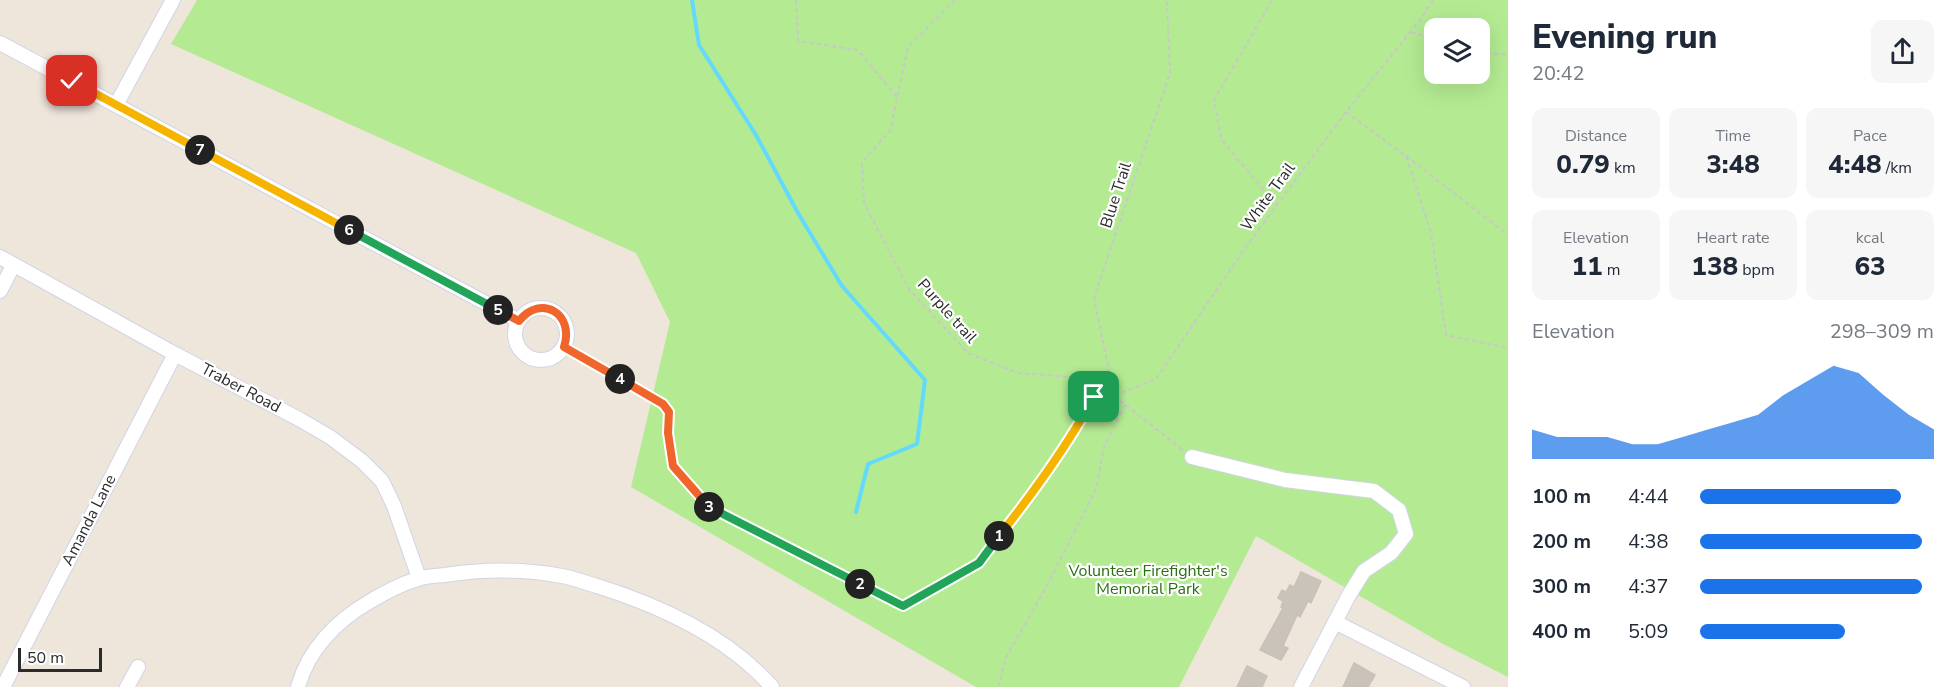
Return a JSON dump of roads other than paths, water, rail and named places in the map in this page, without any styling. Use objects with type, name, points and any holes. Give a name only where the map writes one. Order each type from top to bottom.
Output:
[{"type":"street","points":[[116,105],[173,0]]},
{"type":"street","points":[[0,42],[519,321]]},
{"type":"street","name":"Traber Road","points":[[0,257],[175,354],[299,419],[330,437],[362,461],[382,481],[419,579]]},
{"type":"street","points":[[0,291],[13,266]]},
{"type":"street","points":[[533,309],[550,309],[564,321],[567,329],[564,347],[559,353],[544,360],[528,356],[522,351],[516,336],[519,321],[533,309]]},
{"type":"street","name":"Amanda Lane","points":[[3,687],[175,354]]},
{"type":"street","points":[[1192,457],[1285,480],[1374,491],[1399,510],[1406,534],[1391,553],[1364,571],[1301,687]]},
{"type":"street","points":[[298,687],[312,656],[328,633],[359,608],[389,591],[419,579],[467,571],[514,571],[564,576],[626,595],[698,628],[726,645],[757,670],[772,687]]},
{"type":"street","points":[[1335,622],[1463,687]]},
{"type":"street","points":[[127,687],[138,668]]},
{"type":"waterway","points":[[692,0],[699,45],[756,135],[798,213],[842,286],[925,380],[917,444],[868,464],[856,512]]},
{"type":"park label","name":"Volunteer Firefighter's Memorial Park","points":[[1148,580]]}]
